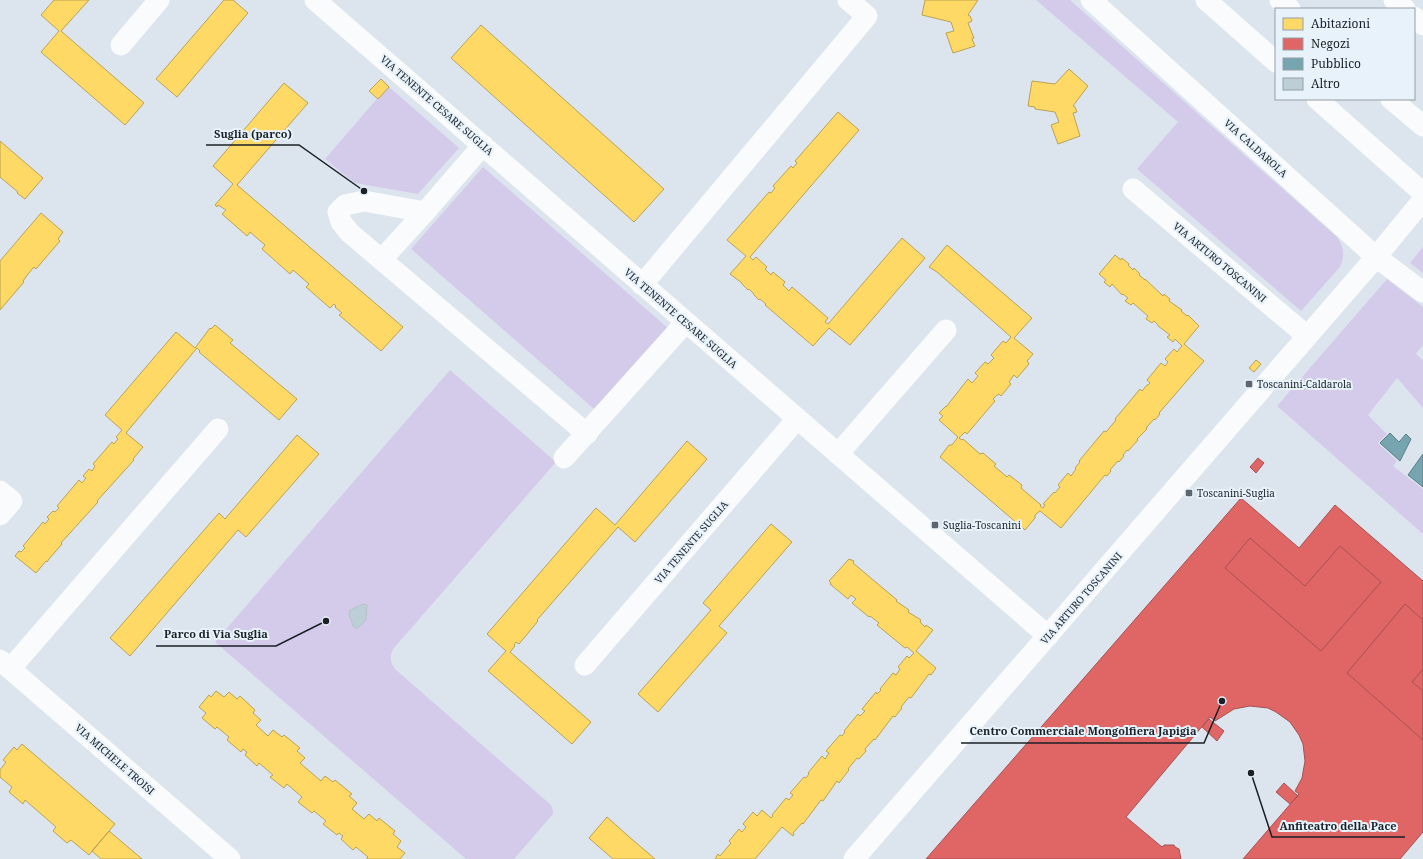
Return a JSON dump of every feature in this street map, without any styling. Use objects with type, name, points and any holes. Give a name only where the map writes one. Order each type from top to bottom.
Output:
[{"type":"street","points":[[120,45],[159,0]]},
{"type":"street","points":[[642,285],[867,16],[848,0]]},
{"type":"street","name":"VIA CALDAROLA","points":[[1091,0],[1376,257],[1423,292]]},
{"type":"street","points":[[1206,0],[1275,61]]},
{"type":"street","points":[[1280,0],[1289,8]]},
{"type":"street","points":[[1394,0],[1404,8]]},
{"type":"street","name":"VIA TENENTE CESARE SUGLIA","points":[[327,4],[483,145],[642,285],[1048,636]]},
{"type":"street","points":[[1415,18],[1423,24]]},
{"type":"street","points":[[1318,100],[1423,193]]},
{"type":"street","points":[[1392,100],[1417,121]]},
{"type":"street","points":[[382,259],[483,145]]},
{"type":"street","name":"VIA ARTURO TOSCANINI","points":[[1133,189],[1307,336]]},
{"type":"street","name":"VIA ARTURO TOSCANINI","points":[[854,859],[1376,257],[1423,200]]},
{"type":"street","points":[[425,212],[364,201],[345,204],[338,212],[341,222],[350,233],[587,434]]},
{"type":"street","points":[[564,458],[686,322]]},
{"type":"street","points":[[838,454],[946,330]]},
{"type":"street","name":"VIA TENENTE SUGLIA","points":[[585,665],[797,419]]},
{"type":"street","points":[[5,664],[218,429]]},
{"type":"street","points":[[0,491],[12,501],[0,515]]},
{"type":"street","name":"VIA MICHELE TROISI","points":[[5,664],[230,859]]},
{"type":"shaded area","points":[[1036,0],[1070,0],[1338,238],[1342,245],[1343,252],[1343,259],[1340,267],[1301,311],[1137,169],[1178,122]]},
{"type":"shaded area","points":[[388,86],[459,148],[418,194],[355,183],[325,159]]},
{"type":"shaded area","points":[[483,167],[669,329],[601,415],[411,249]]},
{"type":"shaded area","points":[[1423,247],[1423,273],[1410,263]]},
{"type":"shaded area","points":[[1387,279],[1423,307],[1423,345],[1416,354],[1423,360],[1423,408],[1397,378],[1368,415],[1387,434],[1378,443],[1397,461],[1393,466],[1423,489],[1423,534],[1277,406]]},
{"type":"shaded area","points":[[450,370],[556,462],[394,648],[391,653],[391,658],[395,669],[551,805],[553,814],[514,859],[466,859],[215,642]]},
{"type":"building: Abitazioni","points":[[54,0],[89,0],[61,31],[144,103],[125,125],[41,52],[59,31],[41,15]]},
{"type":"building: Abitazioni","points":[[224,0],[233,0],[248,13],[177,97],[156,79]]},
{"type":"building: Abitazioni","points":[[925,0],[978,0],[968,15],[972,21],[968,23],[974,38],[972,39],[975,46],[953,53],[946,33],[954,31],[951,22],[922,15]]},
{"type":"building: Abitazioni","points":[[481,25],[664,189],[634,222],[451,58]]},
{"type":"building: Abitazioni","points":[[1069,69],[1088,86],[1073,106],[1077,112],[1073,113],[1080,136],[1058,144],[1051,125],[1059,122],[1055,112],[1035,109],[1035,107],[1028,106],[1032,81],[1055,84]]},
{"type":"building: Abitazioni","points":[[381,79],[389,87],[378,99],[369,91]]},
{"type":"building: Abitazioni","points":[[284,83],[308,103],[237,185],[403,327],[381,351],[339,315],[342,313],[335,307],[336,306],[334,304],[330,308],[306,287],[309,284],[293,270],[290,274],[262,249],[265,245],[250,232],[247,236],[222,214],[226,210],[218,205],[217,207],[215,205],[233,184],[213,166]]},
{"type":"building: Abitazioni","points":[[838,112],[859,130],[750,257],[753,260],[756,257],[767,267],[765,269],[771,275],[773,272],[785,282],[783,285],[789,291],[792,287],[828,318],[825,322],[828,324],[902,238],[925,258],[850,345],[829,328],[813,346],[730,274],[746,256],[727,240],[769,192],[771,193],[775,188],[773,186],[791,166],[793,168],[797,163],[795,161]]},
{"type":"building: Abitazioni","points":[[0,141],[43,178],[25,199],[0,177]]},
{"type":"building: Abitazioni","points":[[41,213],[63,232],[58,239],[60,241],[36,269],[34,267],[23,281],[24,282],[0,310],[0,261]]},
{"type":"building: Abitazioni","points":[[947,245],[1032,318],[1014,338],[1033,354],[1027,361],[1029,364],[1017,378],[1014,375],[1009,382],[1011,384],[1001,396],[999,394],[993,399],[995,401],[967,434],[965,432],[959,438],[962,440],[963,439],[980,454],[983,453],[996,464],[994,466],[1007,477],[1009,475],[1022,485],[1021,488],[1043,508],[1045,505],[1043,504],[1060,487],[1058,485],[1068,473],[1071,476],[1080,462],[1079,461],[1104,431],[1106,432],[1140,389],[1142,391],[1150,383],[1147,380],[1161,363],[1165,366],[1168,362],[1165,359],[1174,349],[1177,352],[1182,346],[1175,339],[1173,342],[1167,337],[1170,335],[1154,321],[1152,323],[1146,319],[1148,316],[1133,303],[1131,305],[1125,301],[1128,298],[1123,294],[1122,295],[1112,284],[1110,287],[1104,282],[1106,280],[1099,274],[1115,255],[1121,260],[1122,258],[1133,270],[1134,268],[1140,274],[1139,275],[1163,296],[1164,294],[1170,299],[1169,301],[1182,310],[1181,311],[1187,316],[1188,315],[1199,326],[1184,344],[1204,361],[1159,413],[1160,414],[1155,420],[1154,419],[1146,428],[1147,429],[1137,439],[1138,440],[1128,451],[1127,450],[1119,462],[1118,461],[1110,470],[1111,471],[1107,476],[1105,475],[1061,528],[1040,511],[1035,515],[1035,518],[1025,530],[940,457],[949,445],[952,445],[958,437],[939,420],[943,416],[939,413],[946,407],[968,379],[972,383],[978,376],[975,373],[985,362],[988,364],[994,358],[991,355],[1003,341],[1006,343],[1011,337],[937,272],[929,267]]},
{"type":"building: Abitazioni","points":[[215,325],[233,340],[230,343],[297,399],[279,420],[199,352],[200,351],[197,348],[126,433],[143,447],[133,459],[134,460],[36,573],[15,556],[19,551],[21,552],[25,548],[23,546],[43,522],[45,524],[49,519],[47,517],[59,508],[57,506],[79,480],[82,483],[86,478],[83,476],[89,469],[92,471],[95,466],[93,464],[112,442],[114,444],[118,439],[116,437],[122,430],[105,415],[176,332],[195,348],[210,328],[211,329]]},
{"type":"building: Abitazioni","points":[[1256,360],[1261,364],[1254,372],[1249,368]]},
{"type":"building: Abitazioni","points":[[297,435],[319,454],[246,537],[238,530],[130,656],[110,638],[219,513],[225,519]]},
{"type":"building: Abitazioni","points":[[687,441],[707,459],[635,542],[618,527],[537,620],[538,621],[519,644],[516,642],[514,645],[515,646],[510,652],[591,722],[572,744],[488,671],[506,651],[487,634],[596,508],[615,525]]},
{"type":"building: Abitazioni","points":[[771,524],[792,542],[719,626],[727,633],[658,712],[638,694],[711,610],[703,603]]},
{"type":"building: Abitazioni","points":[[849,559],[854,561],[853,563],[897,600],[896,601],[909,610],[908,612],[921,620],[920,622],[925,627],[926,625],[933,630],[916,651],[936,668],[931,675],[929,674],[911,698],[909,697],[895,717],[893,716],[875,740],[874,739],[865,749],[866,751],[859,759],[857,758],[839,783],[837,781],[823,801],[821,800],[803,824],[802,823],[793,833],[793,836],[782,827],[755,859],[715,859],[718,854],[720,856],[731,843],[729,841],[739,829],[742,832],[746,827],[743,824],[753,812],[757,816],[762,810],[771,818],[786,798],[789,800],[793,795],[790,793],[804,777],[806,778],[809,774],[808,773],[822,756],[825,759],[829,753],[826,751],[840,735],[842,736],[845,732],[844,731],[858,714],[860,716],[865,711],[862,709],[876,692],[877,694],[881,690],[880,689],[893,673],[896,675],[900,669],[898,667],[907,656],[909,658],[914,653],[907,647],[905,648],[877,625],[879,623],[852,603],[856,599],[851,595],[848,599],[830,584],[831,583],[829,581]]},
{"type":"building: Abitazioni","points":[[216,691],[224,697],[229,692],[237,699],[240,696],[255,710],[253,713],[261,720],[256,725],[268,736],[273,730],[282,737],[284,735],[300,748],[297,751],[305,758],[300,763],[321,781],[325,776],[333,782],[335,780],[352,794],[349,796],[357,803],[352,809],[364,819],[369,814],[377,821],[379,818],[395,831],[393,834],[401,841],[397,847],[405,853],[400,859],[366,859],[368,857],[356,847],[353,850],[341,839],[343,836],[339,833],[337,835],[323,824],[326,821],[314,811],[312,813],[298,802],[302,797],[287,784],[284,788],[270,777],[273,775],[259,763],[257,766],[245,755],[247,752],[243,749],[241,752],[227,740],[229,737],[217,727],[215,729],[202,718],[206,713],[199,707],[209,695],[211,697]]},
{"type":"building: Abitazioni","points":[[22,744],[115,824],[89,855],[71,840],[67,843],[53,831],[56,827],[25,800],[23,804],[9,792],[12,787],[0,777],[0,770],[6,762],[3,760],[14,747],[17,750]]},
{"type":"building: Abitazioni","points":[[607,817],[655,859],[613,859],[590,839],[589,838]]},
{"type":"building: Abitazioni","points":[[109,831],[142,859],[101,859],[92,851]]},
{"type":"building: Negozi","points":[[1258,458],[1264,463],[1256,473],[1250,467]]},
{"type":"building: Negozi","points":[[1241,498],[1299,548],[1335,505],[1423,581],[1423,832],[1400,859],[1243,859],[1299,794],[1295,791],[1302,778],[1305,761],[1303,744],[1290,722],[1268,708],[1250,706],[1234,709],[1215,721],[1210,717],[1126,817],[1162,847],[1164,845],[1174,845],[1179,849],[1181,859],[926,859]]},
{"type":"building: Negozi","points":[[1250,538],[1305,586],[1340,546],[1381,582],[1321,651],[1225,568]]},
{"type":"building: Negozi","points":[[1405,604],[1423,620],[1423,669],[1412,682],[1423,691],[1423,740],[1347,673]]},
{"type":"building: Negozi","points":[[1209,719],[1224,731],[1217,741],[1202,727]]},
{"type":"building: Negozi","points":[[1284,783],[1298,796],[1290,804],[1276,792]]},
{"type":"building: Pubblico","points":[[1390,433],[1399,442],[1406,434],[1411,439],[1400,461],[1380,443]]},
{"type":"building: Pubblico","points":[[1423,454],[1423,487],[1408,475]]},
{"type":"building: Altro","points":[[363,604],[367,605],[366,620],[358,628],[355,628],[349,614],[350,610]]},
{"type":"place","name":"Suglia (parco)","points":[[364,191]]},
{"type":"place","name":"Toscanini-Caldarola","points":[[1249,384]]},
{"type":"place","name":"Toscanini-Suglia","points":[[1189,493]]},
{"type":"place","name":"Suglia-Toscanini","points":[[935,525]]},
{"type":"place","name":"Parco di Via Suglia","points":[[326,621]]},
{"type":"place","name":"Centro Commerciale Mongolfiera Japigia","points":[[1222,701]]},
{"type":"place","name":"Anfiteatro della Pace","points":[[1251,773]]}]
